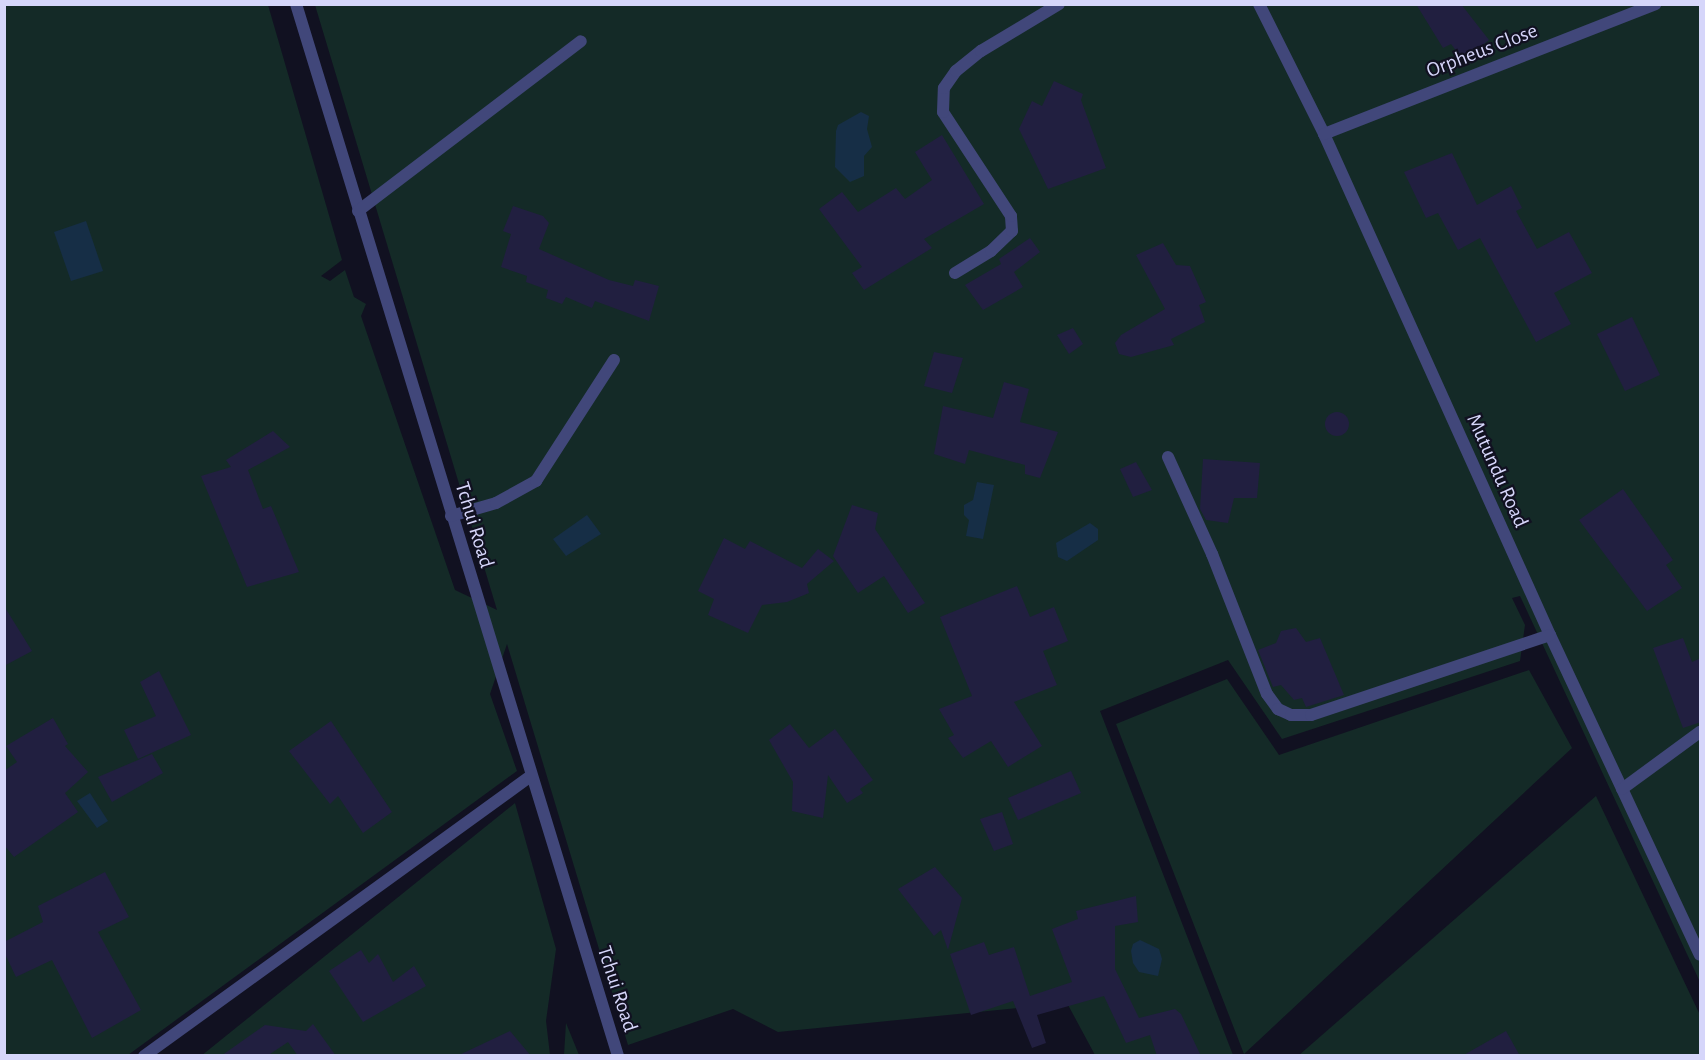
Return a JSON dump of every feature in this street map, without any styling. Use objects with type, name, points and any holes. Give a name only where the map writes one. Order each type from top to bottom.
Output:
[{"type":"street","name":"Tchui Road","points":[[296,4],[618,1056]]},
{"type":"street","points":[[955,273],[991,251],[1012,231],[1011,216],[942,112],[944,88],[956,70],[981,51],[1059,4]]},
{"type":"street","name":"Mutundu Road","points":[[1259,4],[1324,134],[1550,635],[1701,955]]},
{"type":"street","name":"Orpheus Close","points":[[1324,134],[1655,4]]},
{"type":"street","points":[[358,212],[581,41]]},
{"type":"street","points":[[451,516],[496,503],[536,482],[614,360]]},
{"type":"street","points":[[1168,457],[1212,554],[1267,694],[1278,709],[1291,715],[1311,715],[1550,635]]},
{"type":"street","points":[[1622,789],[1701,732]]},
{"type":"street","points":[[144,1056],[531,777]]},
{"type":"green space","points":[[5,5],[268,5],[342,260],[321,276],[330,281],[345,270],[354,297],[366,304],[361,316],[455,590],[497,610],[315,5],[1700,5],[1700,982],[1520,596],[1512,598],[1525,625],[1520,661],[1282,739],[1228,660],[1100,711],[1233,1055],[1095,1055],[1067,1003],[778,1032],[733,1009],[628,1045],[507,644],[490,694],[517,771],[128,1055],[5,1056]]},
{"type":"green space","points":[[1529,670],[1572,748],[1244,1054],[1116,724],[1227,679],[1279,755]]},
{"type":"green space","points":[[1596,796],[1700,1015],[1700,1055],[1298,1056]]},
{"type":"green space","points":[[515,803],[556,949],[546,1021],[550,1055],[201,1056]]},
{"type":"green space","points":[[566,1023],[579,1055],[564,1055]]},
{"type":"water","points":[[861,112],[869,116],[867,129],[872,147],[864,156],[864,176],[850,182],[835,167],[836,131],[838,125]]},
{"type":"water","points":[[86,221],[103,271],[71,281],[54,232]]},
{"type":"water","points":[[977,482],[994,485],[983,539],[966,536],[969,520],[964,515],[964,505],[973,500]]},
{"type":"water","points":[[587,515],[601,534],[566,556],[553,539]]},
{"type":"water","points":[[1090,523],[1098,529],[1098,540],[1067,561],[1058,557],[1056,543]]},
{"type":"water","points":[[90,793],[108,821],[97,828],[77,801]]},
{"type":"water","points":[[1140,940],[1159,949],[1162,959],[1158,976],[1139,972],[1133,963],[1131,951],[1133,944]]},
{"type":"building","points":[[1416,4],[1461,4],[1489,40],[1463,60],[1451,44],[1443,48]]},
{"type":"building","points":[[1054,81],[1083,94],[1081,100],[1106,168],[1048,189],[1019,129],[1032,101],[1042,106]]},
{"type":"building","points":[[942,135],[984,204],[924,239],[932,248],[864,290],[852,273],[862,267],[819,209],[842,192],[858,212],[896,188],[905,199],[932,180],[915,152]]},
{"type":"building","points":[[1452,153],[1477,205],[1511,186],[1522,208],[1516,211],[1537,249],[1569,232],[1592,273],[1554,293],[1571,324],[1536,342],[1480,238],[1458,250],[1438,213],[1426,218],[1404,172]]},
{"type":"building","points":[[513,206],[543,216],[549,223],[539,249],[609,280],[633,286],[635,280],[659,286],[649,321],[595,301],[592,308],[566,297],[562,304],[546,298],[548,290],[526,282],[527,276],[501,267],[511,234],[503,231]]},
{"type":"building","points":[[1030,238],[1040,252],[1014,272],[1023,287],[983,310],[965,285],[1001,264],[999,259]]},
{"type":"building","points":[[1163,243],[1176,265],[1190,266],[1206,302],[1199,305],[1205,322],[1171,339],[1174,345],[1131,357],[1119,354],[1115,343],[1121,335],[1165,309],[1136,255]]},
{"type":"building","points":[[1632,317],[1660,375],[1625,391],[1597,334]]},
{"type":"building","points":[[1073,328],[1083,344],[1069,354],[1057,335]]},
{"type":"building","points":[[934,352],[963,358],[952,393],[924,386]]},
{"type":"building","points":[[1004,382],[1029,389],[1020,422],[1058,432],[1040,478],[1025,474],[1025,465],[969,450],[965,464],[934,454],[943,406],[993,418]]},
{"type":"building","points":[[1337,412],[1345,416],[1349,424],[1345,432],[1337,436],[1329,432],[1325,424],[1329,416]]},
{"type":"building","points":[[273,431],[290,447],[248,470],[263,509],[271,506],[299,572],[247,587],[201,476],[231,467],[226,460]]},
{"type":"building","points":[[1203,459],[1260,463],[1257,498],[1234,498],[1228,523],[1206,520],[1200,509]]},
{"type":"building","points":[[1136,462],[1152,490],[1133,497],[1120,469]]},
{"type":"building","points":[[1623,489],[1673,560],[1666,565],[1682,588],[1647,611],[1579,520]]},
{"type":"building","points":[[852,505],[878,513],[875,529],[925,603],[908,613],[884,576],[858,593],[833,556]]},
{"type":"building","points":[[724,538],[745,549],[750,541],[802,568],[818,549],[834,561],[807,584],[809,593],[787,602],[762,605],[748,633],[708,615],[714,599],[698,591]]},
{"type":"building","points":[[1017,586],[1030,617],[1054,607],[1068,641],[1043,651],[1057,685],[1014,702],[1042,746],[1008,767],[991,741],[963,758],[948,738],[954,735],[939,709],[972,696],[940,617]]},
{"type":"building","points":[[4,606],[32,651],[4,666]]},
{"type":"building","points":[[1296,628],[1306,642],[1320,638],[1344,695],[1306,707],[1302,698],[1294,700],[1281,685],[1273,687],[1258,650],[1276,643],[1281,631]]},
{"type":"building","points":[[1683,638],[1692,662],[1701,658],[1701,722],[1683,728],[1653,648]]},
{"type":"building","points":[[159,671],[191,735],[138,759],[124,730],[156,716],[140,682]]},
{"type":"building","points":[[53,718],[68,744],[65,746],[88,772],[65,793],[78,812],[14,857],[4,845],[4,771],[17,762],[6,746]]},
{"type":"building","points":[[331,721],[392,812],[363,833],[338,796],[330,804],[289,751]]},
{"type":"building","points":[[790,724],[809,748],[835,729],[873,780],[860,789],[863,793],[847,803],[828,775],[823,818],[792,811],[793,782],[769,740]]},
{"type":"building","points":[[152,754],[163,773],[112,802],[98,777]]},
{"type":"building","points":[[1071,771],[1081,793],[1018,820],[1008,798]]},
{"type":"building","points":[[1002,812],[1013,844],[994,851],[980,819]]},
{"type":"building","points":[[935,867],[962,898],[948,950],[941,930],[934,936],[898,889]]},
{"type":"building","points":[[105,872],[129,917],[98,932],[141,1010],[92,1038],[52,960],[16,977],[4,952],[4,942],[43,922],[38,906]]},
{"type":"building","points":[[1136,896],[1138,922],[1115,926],[1115,969],[1139,1018],[1175,1009],[1181,1014],[1201,1056],[1157,1056],[1150,1035],[1126,1043],[1104,996],[1037,1015],[1046,1043],[1032,1048],[1013,1001],[971,1015],[950,954],[984,942],[989,955],[1014,947],[1030,996],[1072,982],[1052,929],[1078,919],[1076,911]]},
{"type":"building","points":[[361,950],[369,963],[378,954],[393,982],[414,966],[426,986],[363,1022],[329,971]]},
{"type":"building","points":[[313,1024],[336,1056],[298,1056],[288,1042],[267,1056],[221,1056],[265,1025],[306,1031]]},
{"type":"building","points":[[510,1031],[531,1056],[457,1056]]},
{"type":"building","points":[[1506,1031],[1520,1056],[1462,1056]]}]
